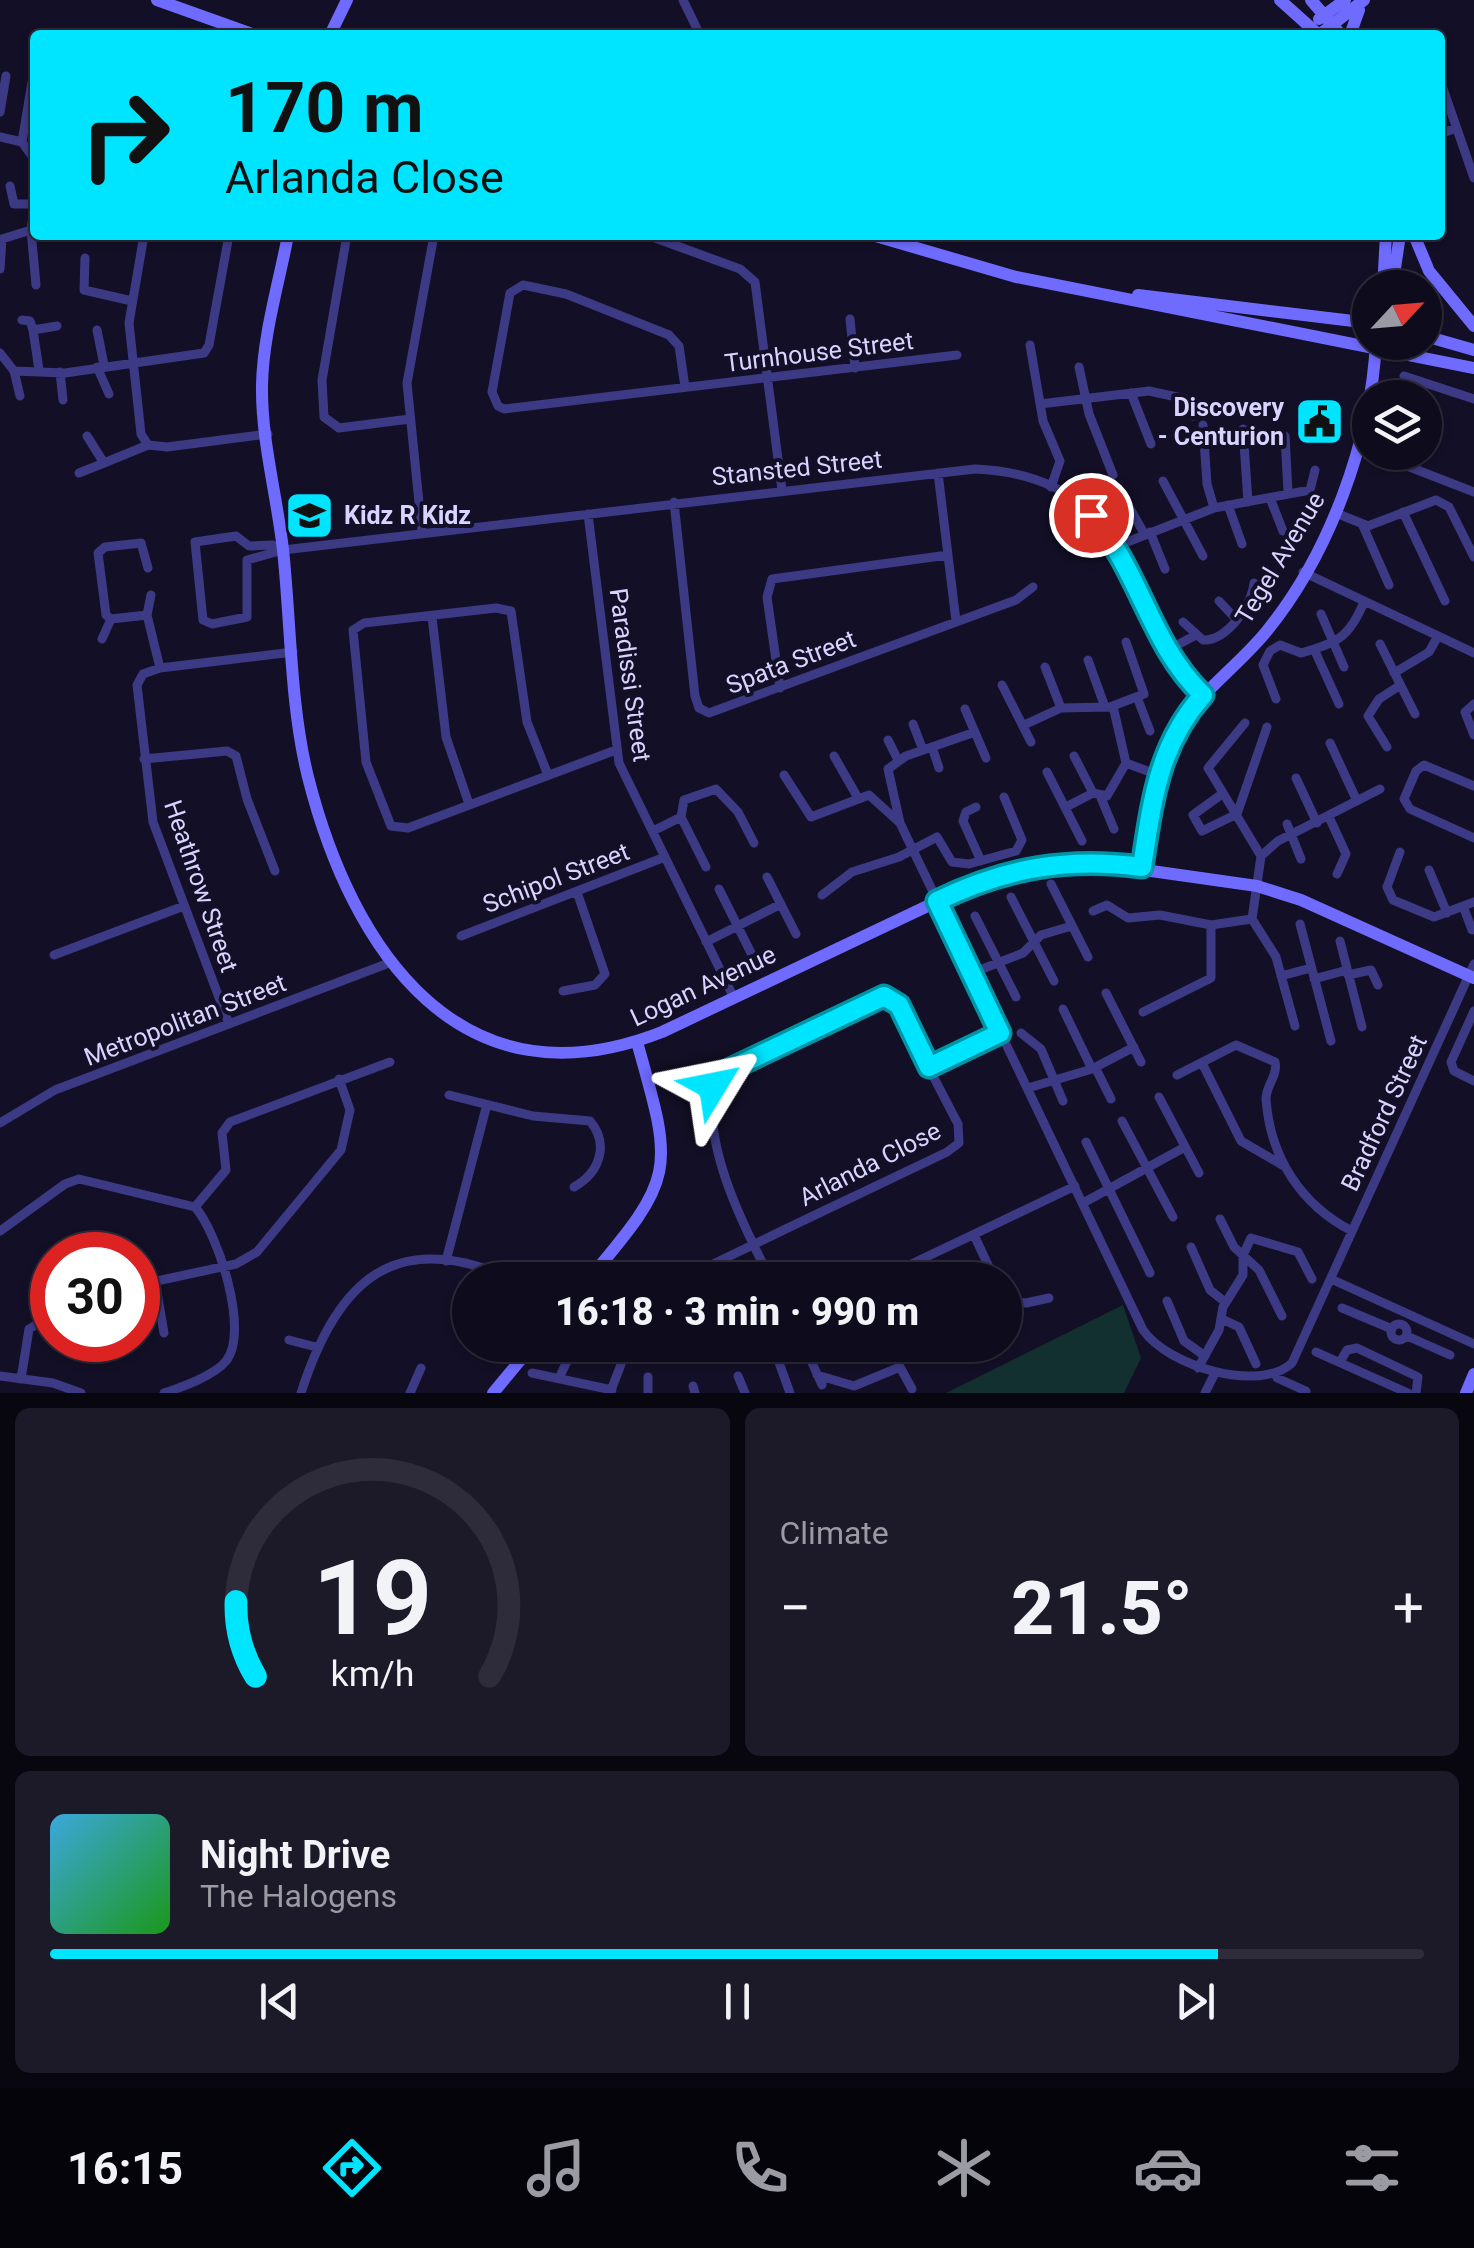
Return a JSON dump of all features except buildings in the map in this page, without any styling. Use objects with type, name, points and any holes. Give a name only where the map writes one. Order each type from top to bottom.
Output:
[{"type":"street","points":[[143,0],[223,30]]},
{"type":"street","points":[[157,0],[241,30]]},
{"type":"street","points":[[332,30],[346,0]]},
{"type":"street","points":[[683,0],[698,30]]},
{"type":"street","points":[[1280,0],[1314,30]]},
{"type":"street","points":[[1311,0],[1333,24]]},
{"type":"street","points":[[1333,24],[1345,0]]},
{"type":"street","points":[[1333,24],[1366,0]]},
{"type":"street","points":[[1351,30],[1354,16],[1366,0]]},
{"type":"street","points":[[0,112],[6,76]]},
{"type":"street","points":[[22,142],[30,94]]},
{"type":"street","points":[[1445,95],[1474,178]]},
{"type":"street","points":[[1445,132],[1456,128]]},
{"type":"street","points":[[0,136],[22,142],[30,153]]},
{"type":"street","points":[[10,186],[14,204],[30,203]]},
{"type":"street","points":[[0,269],[4,236],[30,230]]},
{"type":"street","points":[[33,240],[36,285]]},
{"type":"street","points":[[143,240],[132,301],[141,434],[148,445]]},
{"type":"street","points":[[14,370],[60,372],[190,357],[207,350],[228,240]]},
{"type":"street","name":"Logan Avenue","points":[[287,240],[264,369],[292,652],[310,782],[358,912],[389,963],[438,1012],[482,1037],[549,1052],[613,1048],[638,1042],[976,883],[1036,866],[1088,862],[1257,886],[1302,900],[1472,972]]},
{"type":"street","points":[[346,240],[322,380],[324,416],[339,428],[410,420]]},
{"type":"street","points":[[422,532],[409,371],[433,240]]},
{"type":"street","points":[[660,240],[752,277],[759,292],[782,490]]},
{"type":"street","points":[[887,240],[958,263],[1352,343]]},
{"type":"street","points":[[1384,270],[1386,240]]},
{"type":"street","points":[[1395,270],[1399,240]]},
{"type":"street","points":[[1416,240],[1428,272],[1474,326]]},
{"type":"street","points":[[85,258],[84,290],[132,301]]},
{"type":"street","name":"Turnhouse Street","points":[[685,387],[679,346],[669,335],[556,292],[524,286],[510,294],[492,392],[498,406],[523,408],[957,356]]},
{"type":"street","points":[[1091,290],[1352,321]]},
{"type":"street","points":[[22,320],[30,321],[40,370]]},
{"type":"street","points":[[850,320],[855,368]]},
{"type":"street","points":[[32,330],[57,326]]},
{"type":"street","points":[[97,330],[100,366],[109,394]]},
{"type":"street","points":[[1442,341],[1474,350]]},
{"type":"street","points":[[1030,345],[1040,404],[1060,461],[1051,487]]},
{"type":"street","points":[[0,352],[14,370],[20,396]]},
{"type":"street","points":[[1436,360],[1474,368]]},
{"type":"street","points":[[1079,367],[1113,475]]},
{"type":"street","points":[[60,372],[64,400]]},
{"type":"street","points":[[1404,376],[1474,400]]},
{"type":"street","points":[[1040,404],[1154,391],[1186,399],[1193,416]]},
{"type":"street","points":[[1131,392],[1151,444]]},
{"type":"street","points":[[1203,425],[1206,484],[1214,508]]},
{"type":"street","points":[[1243,429],[1248,502]]},
{"type":"street","points":[[79,473],[148,445],[167,447],[268,434]]},
{"type":"street","points":[[87,436],[104,463]]},
{"type":"street","points":[[1285,436],[1288,492]]},
{"type":"street","name":"Stansted Street","points":[[283,550],[674,502],[938,473],[1000,470],[1051,487],[1084,508],[1117,546],[1166,652],[1203,695]]},
{"type":"street","points":[[1117,546],[1214,508],[1310,490],[1315,470]]},
{"type":"street","name":"Tegel Avenue","points":[[1142,867],[1158,775],[1174,734],[1203,695],[1269,628],[1357,470]]},
{"type":"street","points":[[1418,470],[1474,492]]},
{"type":"street","points":[[938,473],[956,622]]},
{"type":"street","points":[[1163,481],[1203,556]]},
{"type":"street","points":[[1124,498],[1165,569]]},
{"type":"street","points":[[1270,498],[1282,530]]},
{"type":"street","points":[[1363,526],[1430,500],[1446,504],[1474,557]]},
{"type":"street","name":"Spata Street","points":[[674,502],[696,702],[704,711],[714,712],[1016,600],[1033,587]]},
{"type":"street","points":[[1228,504],[1242,544]]},
{"type":"street","points":[[1336,512],[1363,526],[1390,585]]},
{"type":"street","points":[[1403,512],[1444,600]]},
{"type":"street","name":"Paradissi Street","points":[[588,514],[616,750],[734,998]]},
{"type":"street","points":[[236,536],[249,546],[273,545],[283,550],[246,560],[247,618],[206,623],[195,542],[236,536]]},
{"type":"street","points":[[112,619],[103,609],[100,550],[142,543],[148,568]]},
{"type":"street","points":[[780,688],[767,597],[772,579],[948,555]]},
{"type":"street","points":[[1303,572],[1474,653]]},
{"type":"street","points":[[1182,622],[1210,641],[1250,603],[1254,583]]},
{"type":"street","points":[[150,595],[147,616],[160,668],[292,652]]},
{"type":"street","points":[[1219,602],[1236,619]]},
{"type":"street","points":[[1276,699],[1263,665],[1268,654],[1280,645],[1296,653],[1333,642],[1353,629],[1364,602]]},
{"type":"street","points":[[548,775],[527,722],[514,613],[505,607],[364,623],[353,630],[366,762],[387,822],[397,829],[469,804],[548,775],[616,750]]},
{"type":"street","points":[[1321,614],[1344,667]]},
{"type":"street","points":[[112,619],[147,616]]},
{"type":"street","points":[[432,617],[446,737],[469,804]]},
{"type":"street","points":[[102,639],[112,619]]},
{"type":"street","points":[[1166,652],[1196,635]]},
{"type":"street","points":[[1394,673],[1429,652],[1438,636]]},
{"type":"street","points":[[1024,725],[1061,708],[1109,707],[1137,697],[1146,688],[1126,642]]},
{"type":"street","points":[[1380,644],[1415,714]]},
{"type":"street","points":[[1314,649],[1338,704]]},
{"type":"street","points":[[1066,806],[1110,793],[1126,763],[1109,707],[1088,660]]},
{"type":"street","points":[[1045,667],[1061,708]]},
{"type":"street","name":"Heathrow Street","points":[[160,668],[142,674],[137,685],[153,822],[229,1024]]},
{"type":"street","points":[[1002,685],[1031,742]]},
{"type":"street","points":[[1387,747],[1368,716],[1379,699],[1400,686]]},
{"type":"street","points":[[1137,697],[1150,731]]},
{"type":"street","points":[[1461,741],[1473,734],[1465,710],[1474,704]]},
{"type":"street","points":[[966,709],[986,758]]},
{"type":"street","points":[[1245,723],[1208,768],[1261,856],[1252,919],[1273,951],[1295,1026]]},
{"type":"street","points":[[913,724],[939,768]]},
{"type":"street","points":[[1222,794],[1193,815],[1201,830],[1210,830],[1236,814],[1267,726]]},
{"type":"street","points":[[975,732],[898,760],[887,775],[900,823],[1147,1336],[1166,1353],[1242,1385],[1273,1384],[1306,1391]]},
{"type":"street","points":[[888,740],[898,760]]},
{"type":"street","points":[[1330,743],[1357,802]]},
{"type":"street","points":[[144,759],[227,752],[236,756],[247,800],[275,871]]},
{"type":"street","points":[[834,756],[858,798]]},
{"type":"street","points":[[1074,756],[1114,830]]},
{"type":"street","points":[[1126,763],[1158,775]]},
{"type":"street","points":[[1474,786],[1424,765],[1416,771],[1404,799],[1410,809],[1474,838]]},
{"type":"street","points":[[1047,772],[1082,841]]},
{"type":"street","points":[[784,774],[810,816]]},
{"type":"street","points":[[1296,778],[1317,823]]},
{"type":"street","points":[[706,867],[681,817],[684,800],[716,789],[738,812],[754,843]]},
{"type":"street","points":[[1261,856],[1292,835],[1380,789]]},
{"type":"street","points":[[800,821],[858,798],[874,796],[900,823]]},
{"type":"street","points":[[822,896],[852,872],[937,837],[952,862],[981,861],[1012,853],[1022,843],[1004,797]]},
{"type":"street","points":[[976,807],[966,812],[963,821],[981,861]]},
{"type":"street","points":[[652,831],[681,817]]},
{"type":"street","points":[[1329,817],[1346,854],[1337,874]]},
{"type":"street","points":[[1287,824],[1302,859]]},
{"type":"street","points":[[1400,852],[1388,882],[1388,894],[1429,916],[1469,904],[1472,930]]},
{"type":"street","name":"Schipol Street","points":[[461,936],[665,857]]},
{"type":"street","points":[[1429,870],[1447,913]]},
{"type":"street","points":[[767,877],[796,934]]},
{"type":"street","points":[[1051,884],[1088,958]]},
{"type":"street","points":[[718,889],[752,954]]},
{"type":"street","points":[[563,991],[595,986],[605,974],[576,892]]},
{"type":"street","points":[[1011,897],[1054,982]]},
{"type":"street","points":[[706,942],[781,904]]},
{"type":"street","points":[[1092,911],[1107,905],[1128,918],[1160,914],[1211,925],[1252,919]]},
{"type":"street","points":[[54,955],[184,906]]},
{"type":"street","points":[[975,916],[1016,997]]},
{"type":"street","points":[[1300,924],[1331,1041]]},
{"type":"street","points":[[1143,1012],[1211,978],[1211,925]]},
{"type":"street","points":[[972,973],[1027,950],[1041,935],[1072,926]]},
{"type":"street","points":[[1340,941],[1362,1026]]},
{"type":"street","name":"Metropolitan Street","points":[[0,1124],[55,1090],[389,963]]},
{"type":"street","points":[[1281,976],[1371,970],[1378,986]]},
{"type":"street","name":"Bradford Street","points":[[1273,1384],[1292,1363],[1472,972]]},
{"type":"street","points":[[1106,993],[1141,1062]]},
{"type":"street","name":"Arlanda Close","points":[[753,1244],[956,1146],[960,1129],[899,1005],[887,996],[718,1076],[712,1092],[721,1168],[753,1244],[762,1262]]},
{"type":"street","points":[[1063,1009],[1111,1100]]},
{"type":"street","points":[[1474,1011],[1451,1064],[1474,1081]]},
{"type":"street","points":[[1446,1026],[1462,1034]]},
{"type":"street","points":[[929,1067],[1000,1033]]},
{"type":"street","points":[[1021,1033],[1041,1048],[1063,1101]]},
{"type":"street","points":[[603,1262],[639,1219],[660,1174],[663,1136],[638,1042]]},
{"type":"street","points":[[1177,1075],[1240,1045],[1275,1062],[1266,1100],[1284,1166],[1305,1199],[1352,1231]]},
{"type":"street","points":[[1028,1088],[1052,1077],[1094,1068],[1134,1047]]},
{"type":"street","points":[[613,1048],[644,1067]]},
{"type":"street","points":[[195,1207],[226,1170],[222,1132],[230,1122],[390,1062]]},
{"type":"street","points":[[1202,1063],[1241,1141],[1284,1166]]},
{"type":"street","points":[[160,1280],[244,1261],[257,1252],[334,1162],[349,1120],[339,1079]]},
{"type":"street","points":[[448,1095],[486,1108],[590,1120],[597,1131],[599,1161],[590,1176],[574,1187]]},
{"type":"street","points":[[1159,1096],[1199,1173]]},
{"type":"street","points":[[446,1261],[486,1108]]},
{"type":"street","points":[[1122,1121],[1173,1217]]},
{"type":"street","points":[[1086,1142],[1150,1273]]},
{"type":"street","points":[[1083,1203],[1185,1147]]},
{"type":"street","points":[[0,1231],[65,1184],[85,1178],[195,1207],[226,1265],[230,1353],[222,1365],[180,1390],[167,1393]]},
{"type":"street","points":[[916,1262],[1075,1186]]},
{"type":"street","points":[[1220,1219],[1243,1255],[1259,1270],[1282,1316]]},
{"type":"street","points":[[974,1235],[987,1262]]},
{"type":"street","points":[[1198,1368],[1222,1319],[1225,1302],[1243,1275],[1243,1255],[1254,1237],[1295,1250],[1312,1279]]},
{"type":"street","points":[[717,1262],[753,1244]]},
{"type":"street","points":[[1190,1246],[1208,1287],[1225,1302]]},
{"type":"street","points":[[302,1393],[316,1347],[348,1298],[375,1271],[402,1262],[452,1263]]},
{"type":"street","points":[[1331,1279],[1474,1344]]},
{"type":"street","points":[[1022,1303],[1048,1298]]},
{"type":"street","points":[[1167,1301],[1184,1342],[1204,1356]]},
{"type":"street","points":[[1342,1308],[1450,1355]]},
{"type":"street","points":[[160,1310],[164,1333]]},
{"type":"street","points":[[1386,1361],[1407,1314]]},
{"type":"street","points":[[1222,1319],[1238,1327],[1256,1364]]},
{"type":"street","points":[[20,1379],[30,1329]]},
{"type":"street","points":[[289,1340],[316,1347]]},
{"type":"street","points":[[1340,1362],[1353,1347],[1418,1377],[1416,1393]]},
{"type":"street","points":[[1316,1352],[1408,1393]]},
{"type":"street","points":[[493,1393],[519,1362]]},
{"type":"street","points":[[559,1378],[567,1362]]},
{"type":"street","points":[[532,1372],[611,1392],[622,1362]]},
{"type":"street","points":[[778,1362],[786,1392]]},
{"type":"street","points":[[811,1362],[819,1380],[854,1386],[900,1367],[912,1389]]},
{"type":"street","points":[[410,1393],[421,1368]]},
{"type":"street","points":[[1466,1393],[1474,1374]]},
{"type":"street","points":[[1205,1393],[1214,1375]]},
{"type":"street","points":[[0,1376],[81,1393]]},
{"type":"street","points":[[738,1376],[745,1393]]},
{"type":"street","points":[[648,1377],[648,1393]]},
{"type":"green space","points":[[1123,1305],[1141,1358],[1124,1393],[946,1393],[1008,1362],[1022,1362],[1022,1355]]},
{"type":"place","name":"Discovery - Centurion","points":[[1319,421]]},
{"type":"place","name":"Kidz R Kidz","points":[[309,515]]},
{"type":"route","points":[[713,1086],[722,1073],[884,996],[896,1000],[929,1067],[1000,1033],[937,901],[1001,874],[1036,866],[1088,862],[1142,867],[1154,796],[1168,745],[1203,695],[1166,652],[1117,546],[1091,515]]}]
